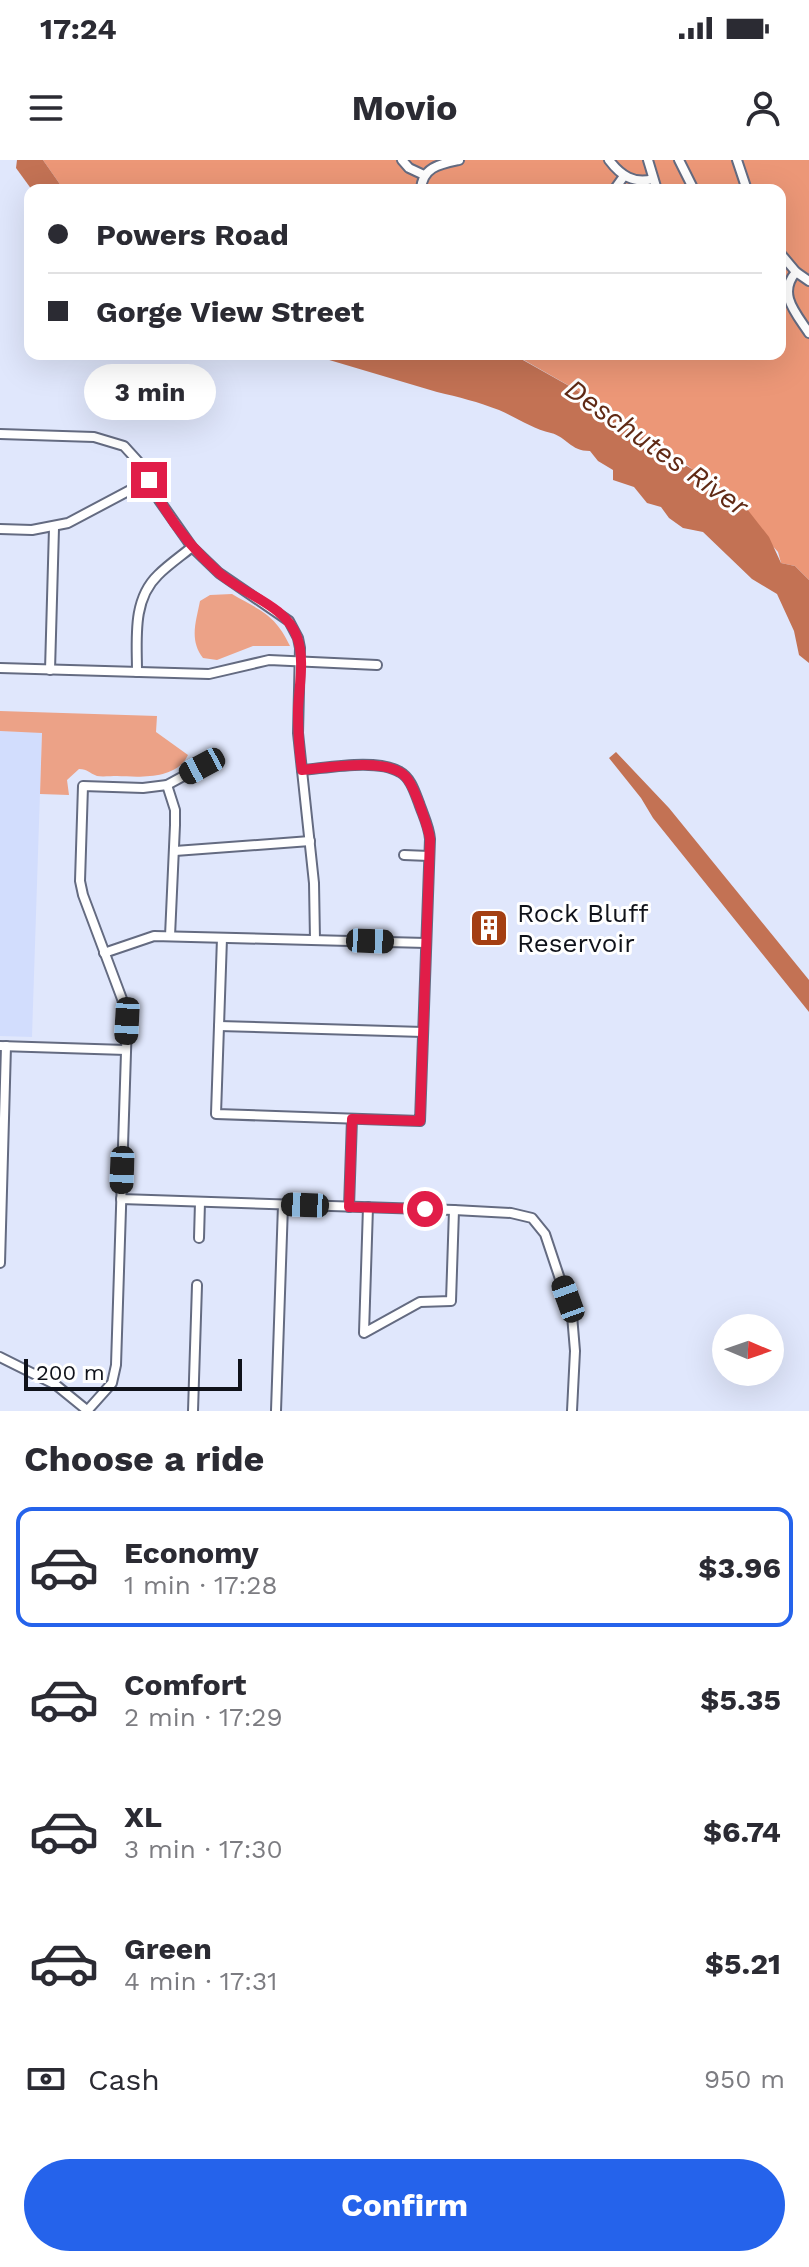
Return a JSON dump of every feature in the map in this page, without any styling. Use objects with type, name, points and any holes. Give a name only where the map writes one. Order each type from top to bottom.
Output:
[{"type":"street","points":[[402,160],[409,168],[424,175]]},
{"type":"street","points":[[422,184],[424,175],[434,167],[459,160]]},
{"type":"street","points":[[609,160],[624,176],[641,182],[653,179]]},
{"type":"street","points":[[648,160],[655,184]]},
{"type":"street","points":[[679,160],[691,184]]},
{"type":"street","points":[[737,160],[745,184]]},
{"type":"street","points":[[618,184],[624,176]]},
{"type":"street","points":[[786,260],[809,281]]},
{"type":"street","points":[[796,272],[787,289],[788,299],[809,333]]},
{"type":"street","points":[[0,434],[94,437],[115,441],[138,459],[172,522],[192,547],[219,573],[289,621],[298,638],[300,661],[298,733],[314,883],[315,940]]},
{"type":"street","points":[[0,529],[54,528],[149,480]]},
{"type":"street","points":[[50,670],[54,528]]},
{"type":"street","points":[[137,672],[138,615],[142,600],[157,575],[192,547]]},
{"type":"street","points":[[0,668],[209,674],[223,673],[257,661],[377,665]]},
{"type":"street","points":[[222,938],[216,1114],[420,1121],[428,826],[413,788],[400,772],[352,765],[302,770]]},
{"type":"street","points":[[0,1357],[56,1385],[88,1411],[106,1391],[114,1376],[125,1007],[80,881],[83,786],[143,788],[167,785],[202,766]]},
{"type":"street","points":[[167,785],[175,810],[170,936]]},
{"type":"street","points":[[175,851],[310,841]]},
{"type":"street","points":[[404,855],[429,856]]},
{"type":"street","points":[[104,953],[143,938],[170,936],[426,943]]},
{"type":"street","points":[[219,1026],[423,1032]]},
{"type":"street","points":[[0,1263],[3,1046],[126,1050]]},
{"type":"street","points":[[349,1207],[352,1119]]},
{"type":"street","points":[[121,1199],[522,1214],[539,1224],[572,1315],[575,1351],[572,1411]]},
{"type":"street","points":[[199,1238],[200,1202]]},
{"type":"street","points":[[276,1411],[283,1205]]},
{"type":"street","points":[[368,1207],[364,1333],[420,1302],[451,1301],[454,1210]]},
{"type":"street","points":[[193,1411],[197,1285]]},
{"type":"shaded area","points":[[17,160],[43,160],[60,184],[28,184],[16,168]]},
{"type":"shaded area","points":[[43,160],[809,160],[809,580],[795,566],[781,563],[778,552],[731,499],[721,495],[713,485],[683,462],[665,454],[603,405],[524,360],[786,360],[786,184],[60,184]]},
{"type":"shaded area","points":[[329,360],[523,360],[603,405],[665,454],[703,475],[721,495],[747,509],[769,537],[781,563],[795,566],[809,580],[809,663],[799,655],[794,631],[777,594],[752,579],[703,532],[683,528],[669,518],[661,507],[647,503],[634,487],[613,480],[613,470],[598,461],[590,451],[578,449],[556,435],[499,410]]},
{"type":"shaded area","points":[[232,594],[273,620],[290,646],[253,646],[217,660],[203,658],[195,638],[200,601],[210,595]]},
{"type":"shaded area","points":[[0,711],[157,716],[156,732],[188,755],[175,769],[157,775],[99,776],[79,769],[67,780],[69,795],[40,794],[42,733],[0,731]]},
{"type":"shaded area","points":[[0,731],[42,732],[32,1037],[0,1036]]},
{"type":"shaded area","points":[[616,752],[669,808],[809,980],[809,1012],[653,818],[609,758]]},
{"type":"place","name":"Rock Bluff Reservoir","points":[[489,928]]},
{"type":"route","points":[[149,480],[172,522],[192,547],[244,592],[276,610],[295,631],[300,648],[298,733],[302,770],[352,765],[391,768],[400,772],[413,788],[428,826],[420,1121],[352,1119],[349,1207],[425,1209]]},
{"type":"water label","name":"Deschutes River","points":[[657,447]]}]
